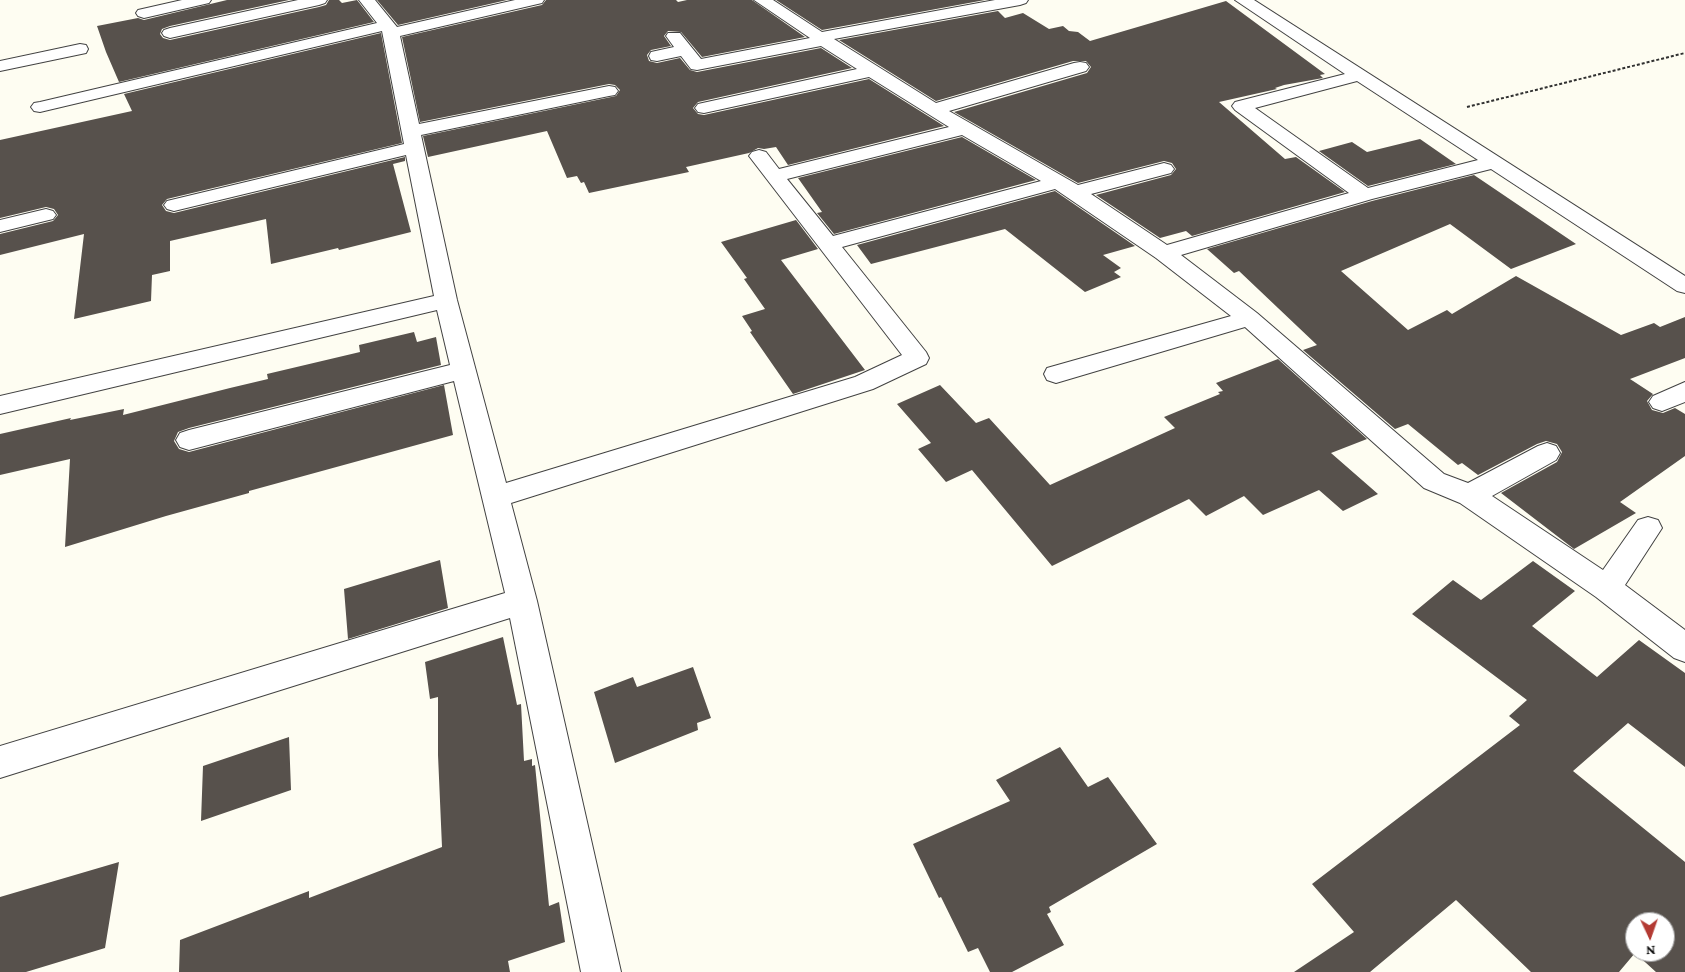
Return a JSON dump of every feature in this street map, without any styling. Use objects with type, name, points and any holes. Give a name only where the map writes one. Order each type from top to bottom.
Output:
[{"type":"street","points":[[144,13],[172,11],[203,0]]},
{"type":"street","points":[[170,33],[218,27],[320,0]]},
{"type":"street","points":[[367,0],[389,29],[414,139],[446,300],[522,601],[601,972]]},
{"type":"street","points":[[40,107],[509,3],[536,0]]},
{"type":"street","points":[[762,0],[872,71],[1066,187],[1164,253],[1249,318],[1434,481],[1470,495],[1607,588],[1685,648]]},
{"type":"street","points":[[674,36],[697,65],[823,38],[1020,0]]},
{"type":"street","points":[[1243,0],[1685,286]]},
{"type":"street","points":[[0,66],[80,49]]},
{"type":"street","points":[[657,56],[685,50]]},
{"type":"street","points":[[935,109],[1087,70],[1059,58]]},
{"type":"street","points":[[704,108],[872,71]]},
{"type":"street","points":[[1360,75],[1241,106],[1365,195]]},
{"type":"street","points":[[174,205],[414,139],[609,91]]},
{"type":"street","points":[[774,176],[965,128]]},
{"type":"street","points":[[497,496],[864,383],[917,358],[759,156]]},
{"type":"street","points":[[1164,253],[1365,195],[1495,162]]},
{"type":"street","points":[[827,244],[1066,187],[1164,169]]},
{"type":"street","points":[[0,226],[46,215]]},
{"type":"street","points":[[0,405],[446,300]]},
{"type":"street","points":[[1056,374],[1249,318]]},
{"type":"street","points":[[189,440],[463,370]]},
{"type":"street","points":[[1662,402],[1685,391]]},
{"type":"street","points":[[1470,495],[1547,453]]},
{"type":"street","points":[[1607,588],[1648,528]]},
{"type":"street","points":[[0,762],[522,601]]},
{"type":"path","points":[[1425,118],[1685,53]]},
{"type":"building","points":[[227,0],[289,0],[170,26],[162,29],[160,34],[163,38],[170,40],[319,7],[326,5],[329,0],[339,0],[342,3],[357,0],[374,22],[119,82],[97,26],[138,18],[144,20]]},
{"type":"building","points":[[377,0],[507,0],[398,25]]},
{"type":"building","points":[[546,0],[676,0],[678,2],[687,0],[752,0],[805,37],[702,57],[681,32],[668,31],[664,36],[671,46],[651,50],[647,55],[649,61],[657,63],[680,58],[690,70],[697,72],[821,48],[852,68],[698,102],[693,108],[698,114],[704,115],[869,79],[944,126],[788,165],[776,147],[758,148],[749,153],[686,167],[689,172],[589,193],[584,182],[581,183],[577,176],[567,178],[547,131],[428,157],[423,136],[616,96],[620,90],[615,85],[609,84],[420,122],[402,37],[542,5]]},
{"type":"building","points":[[776,0],[985,0],[822,30]]},
{"type":"building","points":[[1226,1],[1325,74],[1320,75],[1323,78],[1284,85],[1275,88],[1277,89],[1219,102],[1285,159],[1296,157],[1345,192],[1192,236],[1186,231],[1160,238],[1096,195],[1171,175],[1176,169],[1172,163],[1164,161],[1078,183],[954,112],[1087,73],[1091,67],[1086,61],[1073,61],[936,101],[839,40],[998,11],[1005,18],[1023,13],[1049,29],[1063,26],[1069,31],[1078,32],[1090,41]]},
{"type":"building","points":[[381,33],[402,143],[167,199],[162,205],[166,211],[174,213],[405,157],[405,161],[393,164],[411,232],[339,250],[338,248],[271,264],[266,219],[170,241],[170,271],[152,275],[151,301],[74,319],[84,234],[0,255],[0,234],[53,221],[58,215],[54,209],[46,207],[0,218],[0,140],[132,111],[124,94]]},
{"type":"building","points":[[962,137],[1036,180],[834,234],[817,213],[822,212],[798,178]]},
{"type":"building","points":[[1420,139],[1456,164],[1368,186],[1319,151],[1352,142],[1367,152]]},
{"type":"building","points":[[1474,175],[1576,244],[1511,269],[1450,224],[1341,271],[1408,330],[1447,310],[1452,314],[1516,276],[1621,335],[1654,323],[1660,327],[1685,317],[1685,358],[1630,379],[1653,394],[1647,401],[1652,410],[1663,413],[1675,408],[1685,414],[1685,456],[1620,502],[1636,513],[1574,549],[1501,493],[1557,462],[1562,452],[1557,444],[1546,441],[1537,444],[1478,475],[1462,463],[1458,465],[1408,424],[1395,429],[1303,350],[1317,345],[1239,271],[1234,273],[1207,249],[1372,201]]},
{"type":"building","points":[[1055,191],[1135,246],[1103,255],[1121,268],[1114,272],[1121,277],[1085,292],[1005,229],[871,264],[857,245]]},
{"type":"building","points":[[796,220],[818,249],[781,260],[865,370],[793,394],[750,332],[752,331],[742,316],[765,309],[744,279],[747,278],[721,242]]},
{"type":"building","points":[[414,332],[417,342],[436,337],[441,365],[189,428],[178,432],[174,441],[179,449],[189,452],[444,385],[453,435],[249,491],[249,493],[65,547],[70,459],[0,475],[0,434],[71,418],[70,420],[124,409],[123,415],[268,379],[267,374],[360,352],[359,345]]},
{"type":"building","points":[[1278,359],[1367,439],[1331,453],[1378,494],[1343,511],[1319,490],[1263,515],[1244,496],[1206,516],[1189,499],[1052,566],[972,470],[946,482],[918,449],[931,443],[897,404],[940,385],[976,423],[989,418],[1050,485],[1175,428],[1164,417],[1220,394],[1218,392],[1223,391],[1216,383]]},
{"type":"building","points":[[440,560],[448,608],[348,639],[344,589]]},
{"type":"building","points":[[1533,561],[1575,591],[1532,626],[1597,677],[1639,640],[1685,673],[1685,767],[1628,723],[1573,771],[1685,862],[1685,972],[1656,972],[1645,962],[1675,962],[1675,912],[1625,912],[1625,962],[1627,962],[1619,972],[1531,972],[1456,900],[1370,972],[1294,972],[1354,932],[1312,884],[1520,725],[1509,716],[1527,700],[1412,614],[1453,580],[1481,600]]},
{"type":"building","points":[[503,637],[517,705],[521,704],[524,761],[532,759],[532,766],[535,765],[549,906],[559,902],[565,942],[508,961],[510,972],[179,972],[180,940],[309,891],[309,898],[442,847],[438,755],[438,697],[430,699],[425,662]]},
{"type":"building","points":[[693,667],[711,718],[697,723],[698,730],[615,763],[594,692],[633,677],[637,687]]},
{"type":"building","points":[[289,737],[291,790],[201,821],[203,766]]},
{"type":"building","points":[[1060,747],[1088,787],[1108,777],[1157,844],[1049,907],[1051,912],[1047,914],[1064,945],[1012,972],[990,972],[978,948],[968,952],[913,844],[1010,801],[996,780]]},
{"type":"building","points":[[119,862],[105,948],[26,972],[0,972],[0,897]]}]
